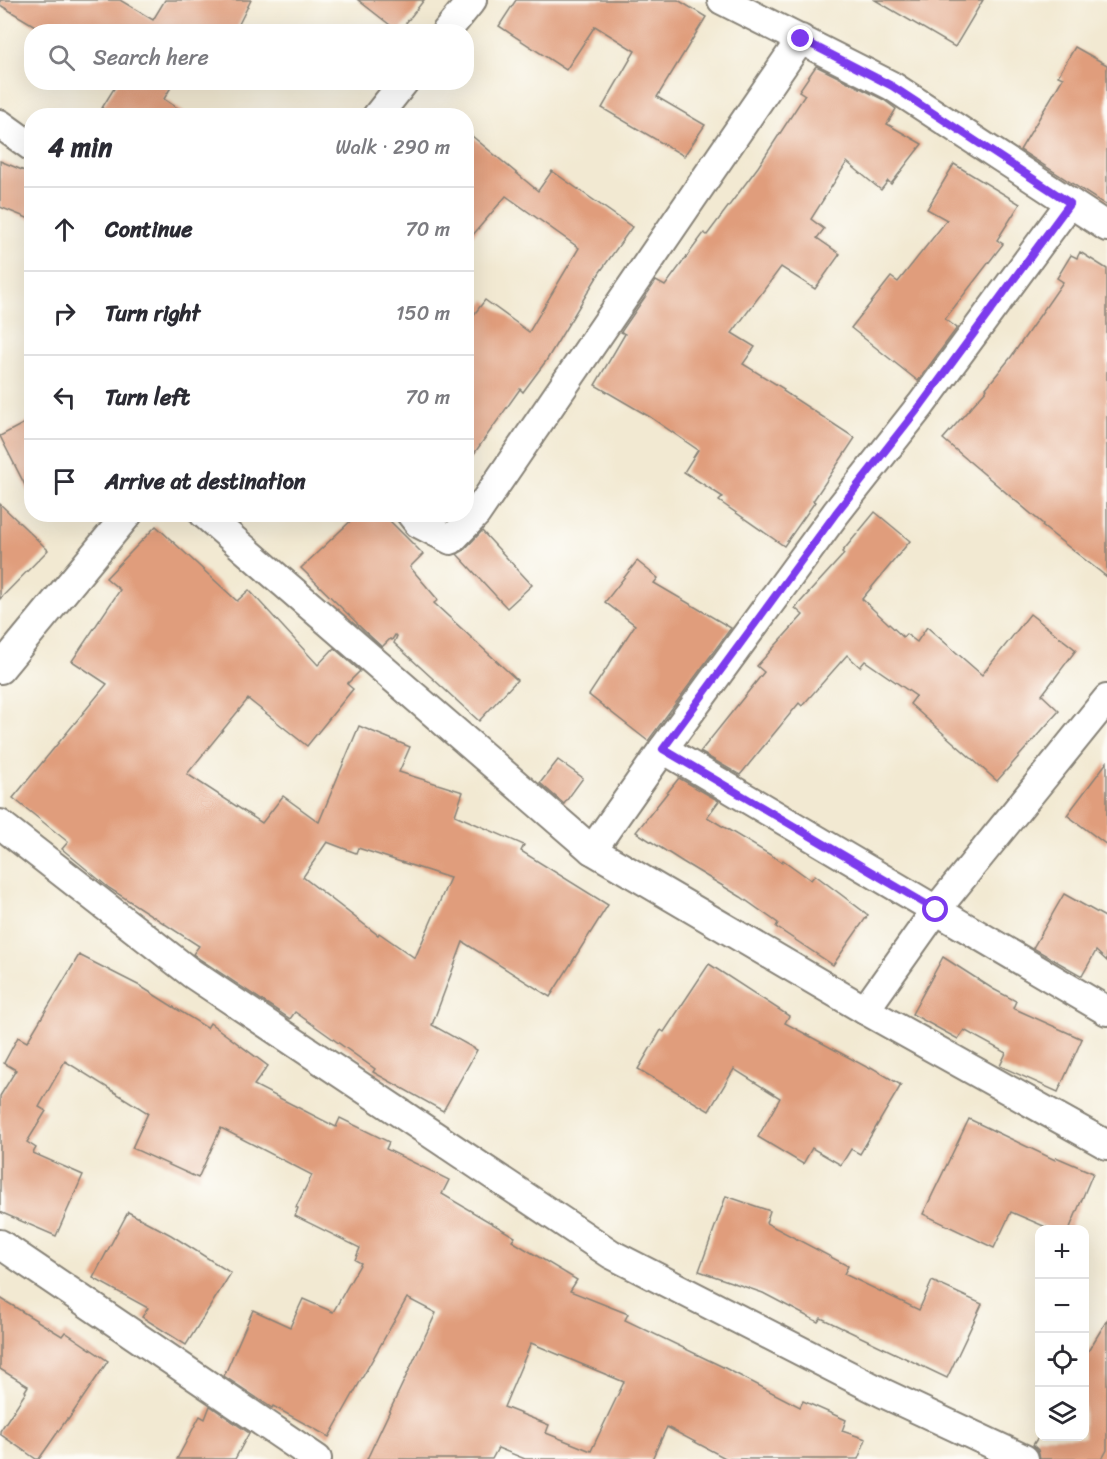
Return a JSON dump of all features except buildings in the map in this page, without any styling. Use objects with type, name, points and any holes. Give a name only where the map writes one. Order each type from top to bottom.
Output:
[{"type":"street","points":[[452,24],[472,0]]},
{"type":"street","points":[[722,0],[892,86],[1107,227]]},
{"type":"street","points":[[474,516],[801,39]]},
{"type":"street","points":[[383,108],[398,90]]},
{"type":"street","points":[[0,124],[24,141]]},
{"type":"street","points":[[592,850],[836,513],[921,405],[1070,203]]},
{"type":"street","points":[[0,669],[121,522]]},
{"type":"street","points":[[213,522],[592,850],[865,1010],[1107,1145]]},
{"type":"street","points":[[417,522],[451,540],[468,522]]},
{"type":"street","points":[[865,1010],[936,910],[1107,699]]},
{"type":"street","points":[[663,749],[1107,1011]]},
{"type":"street","points":[[0,824],[191,974],[611,1254],[883,1392],[1024,1459]]},
{"type":"street","points":[[0,1244],[317,1459]]},
{"type":"route","points":[[801,39],[892,86],[1070,203],[921,405],[836,513],[663,749],[936,910]]}]
